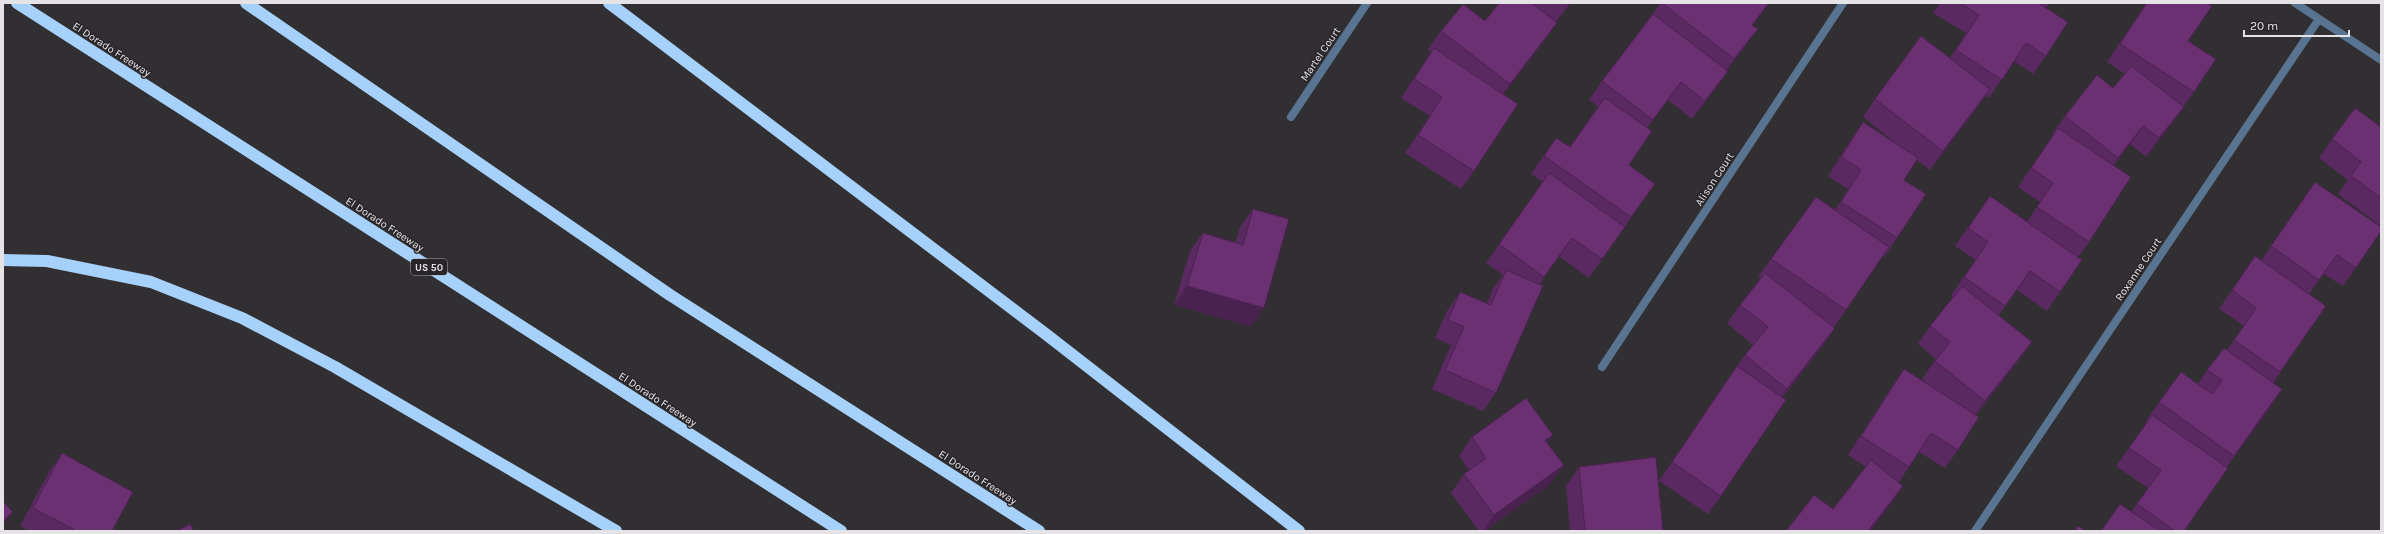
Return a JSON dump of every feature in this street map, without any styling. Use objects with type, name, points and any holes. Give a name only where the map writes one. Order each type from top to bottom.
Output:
[{"type":"highway","name":"El Dorado Freeway","points":[[17,3],[840,531]]},
{"type":"highway","name":"El Dorado Freeway","points":[[246,3],[670,295],[1039,531]]},
{"type":"highway","points":[[609,3],[1047,335],[1299,531]]},
{"type":"highway","points":[[3,260],[48,262],[151,282],[242,318],[335,367],[616,531]]},
{"type":"street","name":"Martel Court","points":[[1291,117],[1367,3]]},
{"type":"street","name":"Alison Court","points":[[1602,367],[1843,3]]},
{"type":"street","points":[[2295,3],[2381,60]]},
{"type":"street","name":"Roxanne Court","points":[[1975,531],[2319,19]]},
{"type":"building","points":[[1499,3],[1532,3],[1557,23],[1510,84],[1441,31],[1463,4],[1485,21]]},
{"type":"building","points":[[1563,3],[1570,3],[1567,6]]},
{"type":"building","points":[[1662,3],[1769,3],[1752,25],[1758,29],[1734,59]]},
{"type":"building","points":[[1960,3],[2038,3],[2068,22],[2046,56],[2026,43],[2002,80],[1956,50],[1979,15]]},
{"type":"building","points":[[2147,3],[2207,3],[2212,6],[2188,41],[2216,59],[2194,92],[2120,44]]},
{"type":"building","points":[[1653,14],[1728,71],[1705,101],[1681,82],[1653,120],[1602,81]]},
{"type":"building","points":[[1921,36],[1990,89],[1943,151],[1875,99]]},
{"type":"building","points":[[1434,48],[1518,104],[1474,171],[1418,135],[1442,97],[1414,79]]},
{"type":"building","points":[[2131,66],[2184,107],[2159,138],[2143,126],[2118,158],[2065,116],[2097,75],[2113,88]]},
{"type":"building","points":[[1605,98],[1652,131],[1629,165],[1655,184],[1631,217],[1544,156],[1556,138],[1570,147]]},
{"type":"building","points":[[2355,108],[2381,127],[2381,198],[2351,176],[2361,162],[2332,139]]},
{"type":"building","points":[[1863,122],[1918,158],[1904,180],[1926,194],[1897,238],[1841,202],[1861,170],[1841,157]]},
{"type":"building","points":[[2058,128],[2131,177],[2089,242],[2037,207],[2053,183],[2031,168]]},
{"type":"building","points":[[1549,173],[1625,227],[1602,259],[1572,238],[1544,277],[1499,244]]},
{"type":"building","points":[[2315,182],[2381,227],[2381,231],[2356,268],[2337,255],[2319,280],[2271,246]]},
{"type":"building","points":[[1990,196],[2082,260],[2060,292],[2030,271],[2005,306],[1964,277],[1988,242],[1968,228]]},
{"type":"building","points":[[1816,197],[1889,247],[1846,310],[1771,259]]},
{"type":"building","points":[[1253,209],[1289,219],[1264,308],[1187,286],[1203,233],[1243,245]]},
{"type":"building","points":[[2255,256],[2326,306],[2280,372],[2234,340],[2256,308],[2232,290]]},
{"type":"building","points":[[1506,270],[1543,286],[1496,393],[1445,370],[1464,327],[1448,320],[1460,292],[1491,305]]},
{"type":"building","points":[[1765,273],[1835,328],[1787,389],[1745,355],[1768,327],[1740,305]]},
{"type":"building","points":[[1962,286],[2032,342],[1985,401],[1935,361],[1950,342],[1930,326]]},
{"type":"building","points":[[2224,348],[2282,389],[2234,456],[2159,402],[2181,372],[2212,394],[2222,380],[2207,370]]},
{"type":"building","points":[[1737,366],[1786,400],[1721,496],[1672,462]]},
{"type":"building","points":[[1904,369],[1979,417],[1958,450],[1931,433],[1909,467],[1861,436]]},
{"type":"building","points":[[1526,398],[1553,435],[1545,440],[1564,465],[1494,515],[1464,474],[1486,458],[1472,437]]},
{"type":"building","points":[[2152,415],[2228,468],[2184,531],[2175,531],[2137,504],[2161,470],[2129,448]]},
{"type":"building","points":[[62,453],[133,492],[112,531],[73,531],[73,529],[33,508]]},
{"type":"building","points":[[1656,457],[1663,531],[1585,531],[1579,467]]},
{"type":"building","points":[[1871,460],[1903,486],[1868,531],[1786,531],[1814,495],[1833,509]]},
{"type":"building","points":[[3,501],[13,512],[3,521]]},
{"type":"building","points":[[2120,504],[2160,531],[2101,531]]},
{"type":"building","points":[[190,524],[194,531],[177,531]]},
{"type":"building","points":[[2078,526],[2086,531],[2075,531]]}]
